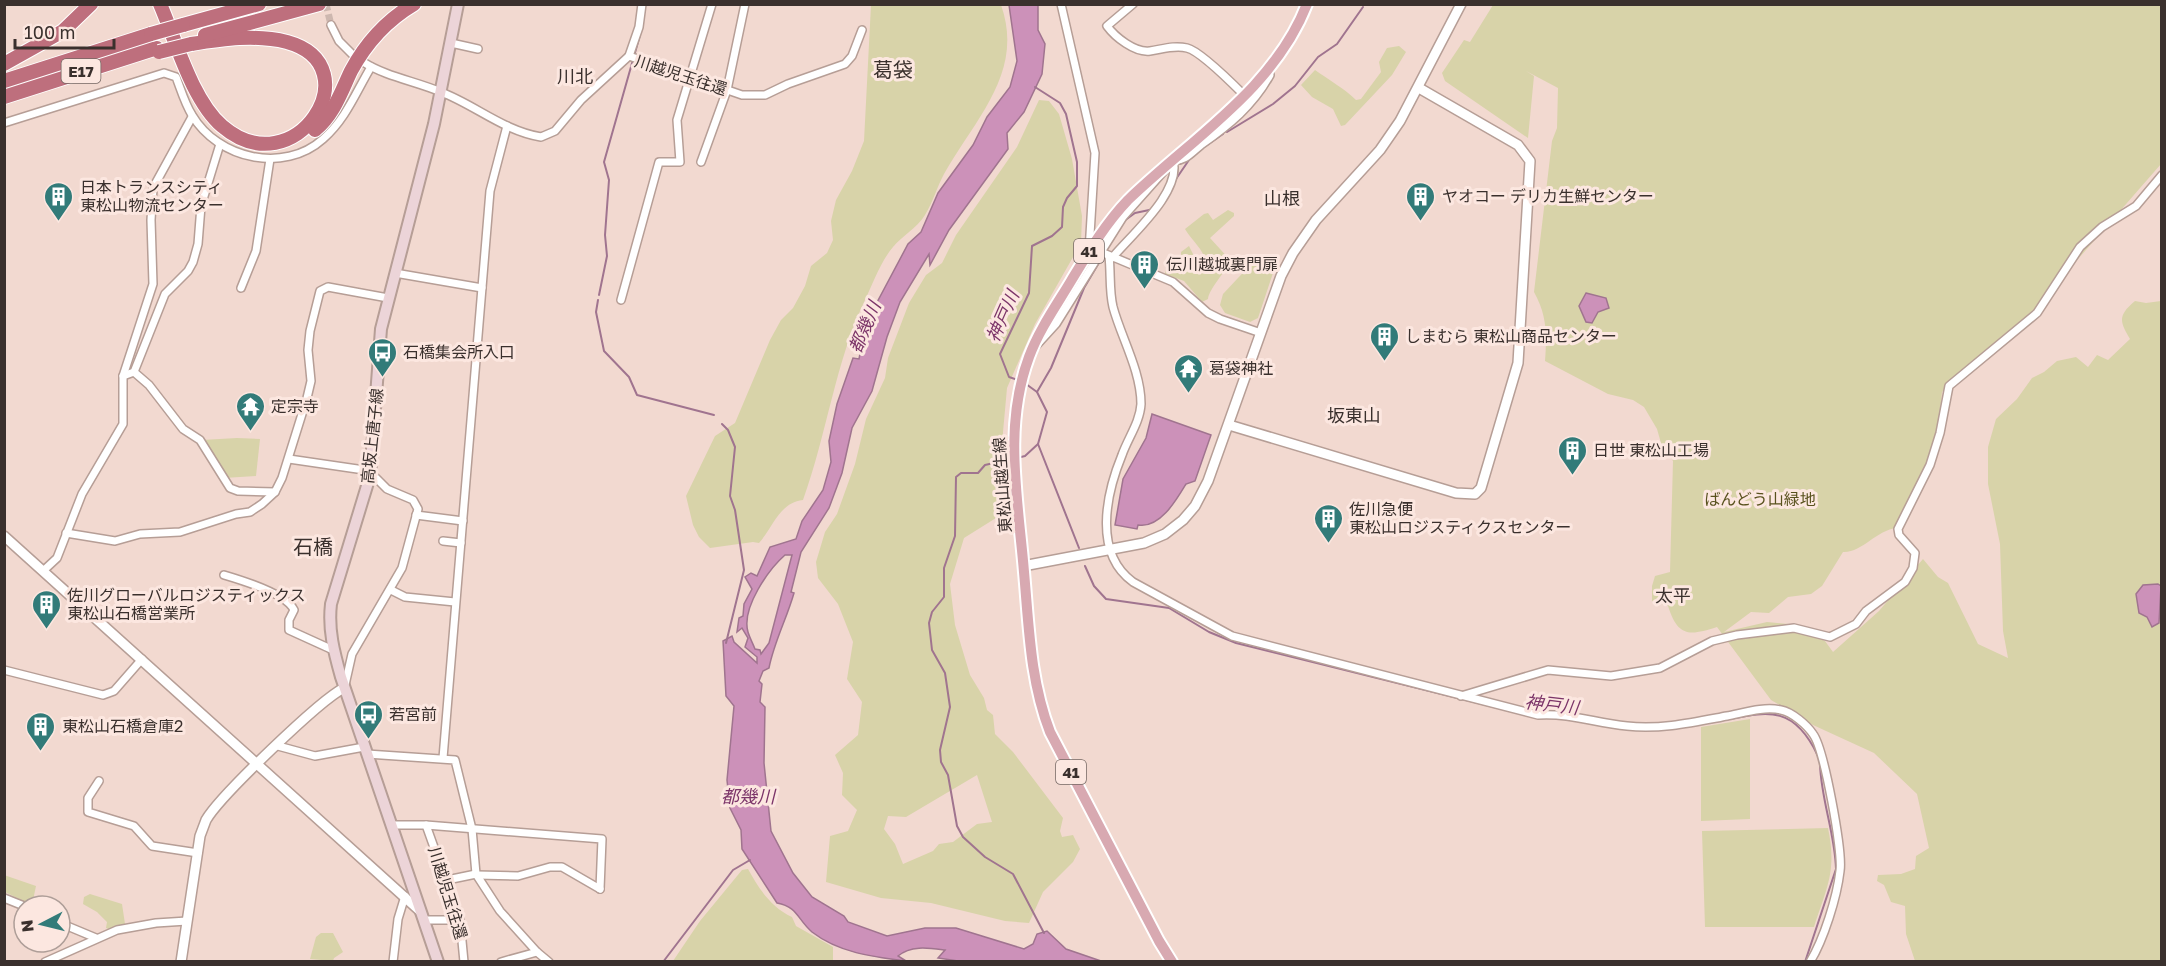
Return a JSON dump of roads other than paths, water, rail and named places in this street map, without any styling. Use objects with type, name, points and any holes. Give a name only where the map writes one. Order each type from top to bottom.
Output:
[{"type":"highway","points":[[4,64],[63,31],[91,4]]},
{"type":"highway","points":[[153,4],[190,93],[204,117],[212,127],[232,142],[267,150],[290,145],[321,126],[335,105],[365,47],[384,26],[414,4]]},
{"type":"highway","points":[[160,4],[205,106],[223,127],[245,139],[268,143],[287,139],[302,131],[318,114],[323,103],[324,81],[316,61],[300,48],[289,43],[256,38],[190,42]]},
{"type":"highway","name":"E17","points":[[4,81],[151,34],[259,4]]},
{"type":"highway","name":"E17","points":[[6,96],[318,4]]},
{"type":"main road","name":"高坂上唐子線","points":[[438,962],[344,688],[329,628],[331,604],[370,473],[381,329],[442,92],[458,4]]},
{"type":"main road","name":"東松山越生線","points":[[1172,962],[1050,732],[1034,681],[1015,483],[1013,433],[1017,398],[1033,348],[1089,251],[1119,211],[1269,69],[1283,52],[1307,4]]},
{"type":"street","points":[[632,58],[642,4]]},
{"type":"street","points":[[621,300],[659,162],[680,162],[677,120],[712,4]]},
{"type":"street","points":[[701,162],[727,90],[746,4]]},
{"type":"street","points":[[1061,4],[1095,153],[1089,251]]},
{"type":"street","points":[[1133,4],[1107,26],[1113,33],[1144,51],[1170,47],[1189,48],[1222,72],[1244,95]]},
{"type":"street","points":[[1023,566],[1110,551],[1154,539],[1184,520],[1195,506],[1208,481],[1281,276],[1293,253],[1316,220],[1380,150],[1419,88],[1461,4]]},
{"type":"street","points":[[331,25],[339,41],[354,56]]},
{"type":"street","name":"川越児玉往還","points":[[363,62],[371,67],[442,92],[507,126],[536,136],[552,134],[581,100],[632,58],[727,90],[759,97],[845,64],[852,56],[862,30]]},
{"type":"street","points":[[451,42],[478,49]]},
{"type":"street","points":[[4,123],[164,73],[176,78],[192,117],[220,144],[250,157],[270,159],[297,154],[323,139],[340,120],[371,67]]},
{"type":"street","points":[[1033,348],[1040,344],[1056,324],[1115,227],[1158,181],[1170,163],[1184,159],[1237,118],[1264,85],[1270,75],[1269,69]]},
{"type":"street","points":[[1229,425],[1456,493],[1475,494],[1481,488],[1518,363],[1530,161],[1518,145],[1419,88]]},
{"type":"street","points":[[43,571],[57,558],[82,494],[123,424],[123,376],[152,293],[153,188],[192,117]]},
{"type":"street","points":[[443,758],[490,191],[507,126]]},
{"type":"street","points":[[123,376],[134,372],[165,294],[188,271],[193,262],[198,244],[201,206],[220,144]]},
{"type":"street","points":[[242,288],[256,251],[270,159]]},
{"type":"street","points":[[1170,163],[1173,176],[1160,204],[1111,257],[1111,296],[1139,387],[1141,404],[1138,418],[1121,456],[1110,500],[1106,529],[1110,551],[1116,566],[1133,582],[1232,636],[1538,715],[1571,714],[1628,726],[1672,725],[1762,710],[1781,710],[1800,721],[1814,734],[1822,753],[1840,851],[1839,874],[1823,932],[1810,962]]},
{"type":"street","points":[[1461,696],[1548,670],[1611,676],[1660,668],[1701,645],[1737,634],[1794,628],[1823,637],[1838,635],[1856,624],[1866,611],[1905,582],[1913,568],[1915,553],[1899,535],[1898,529],[1930,465],[1940,434],[1949,386],[2037,313],[2080,247],[2102,227],[2136,206],[2162,175]]},
{"type":"street","points":[[1101,252],[1173,282],[1208,313],[1261,333]]},
{"type":"street","points":[[395,273],[482,288]]},
{"type":"street","points":[[66,533],[115,541],[140,534],[180,532],[250,512],[262,504],[275,492],[289,459],[311,381],[309,331],[320,291],[328,287],[388,298]]},
{"type":"street","points":[[134,372],[149,385],[183,429],[200,440],[230,488],[238,491],[275,492]]},
{"type":"street","points":[[181,962],[200,836],[210,813],[329,697],[344,688],[352,654],[402,568],[416,515],[415,502],[387,489],[370,473],[289,459]]},
{"type":"street","points":[[416,515],[463,521]]},
{"type":"street","points":[[4,536],[405,896],[421,915],[460,920]]},
{"type":"street","points":[[443,541],[461,543]]},
{"type":"street","points":[[224,575],[253,584],[289,603],[294,610],[289,620],[289,630],[333,650]]},
{"type":"street","points":[[391,590],[405,597],[455,602]]},
{"type":"street","points":[[4,669],[103,695],[114,691],[142,659]]},
{"type":"street","points":[[278,746],[315,756],[366,750],[455,760],[472,829],[477,874],[489,897],[537,952],[549,962]]},
{"type":"street","points":[[99,781],[87,798],[88,812],[134,826],[152,846],[198,853]]},
{"type":"street","points":[[391,825],[426,825],[602,839],[600,889],[562,867],[550,867],[518,876],[477,874],[447,880]]},
{"type":"street","name":"川越児玉往還","points":[[426,825],[460,920],[465,962]]},
{"type":"street","points":[[393,962],[398,920],[405,896]]},
{"type":"street","points":[[45,962],[96,938],[136,926],[187,921]]},
{"type":"street","points":[[72,928],[96,938]]},
{"type":"street","points":[[501,962],[537,952]]},
{"type":"water","name":"都幾川","points":[[1009,5],[1038,5],[1038,30],[1045,44],[1042,74],[1024,112],[1007,133],[1008,149],[949,230],[930,265],[929,254],[900,302],[887,337],[872,391],[852,428],[842,473],[829,508],[801,552],[791,592],[794,593],[769,668],[763,671],[759,681],[762,684],[760,702],[765,707],[764,763],[771,831],[793,873],[812,897],[844,916],[848,922],[887,936],[925,928],[956,928],[1024,949],[1033,944],[1037,934],[1047,931],[1066,949],[1101,961],[958,961],[938,958],[945,950],[927,948],[909,950],[898,956],[906,961],[882,958],[834,945],[812,932],[789,907],[777,903],[742,849],[741,830],[730,808],[727,780],[734,706],[726,696],[723,641],[732,636],[734,642],[757,663],[757,657],[745,647],[748,638],[742,628],[737,632],[739,618],[743,616],[744,604],[752,589],[745,577],[751,573],[757,576],[770,547],[796,539],[802,521],[823,490],[831,462],[829,441],[837,404],[853,358],[859,359],[866,323],[908,244],[921,232],[938,193],[973,145],[987,117],[1010,87],[1017,61]],"holes":[[[785,555],[792,555],[769,643],[761,654],[760,650],[755,649],[748,632],[747,622],[752,601],[771,570]]]},
{"type":"water","points":[[1586,293],[1606,298],[1609,308],[1598,312],[1592,323],[1586,322],[1579,306]]},
{"type":"water","points":[[1152,414],[1211,435],[1195,481],[1186,484],[1167,512],[1154,522],[1138,525],[1137,529],[1115,525],[1123,479],[1146,438]]},
{"type":"water","points":[[2158,584],[2161,586],[2159,623],[2152,627],[2147,617],[2139,613],[2136,594],[2143,585]]},
{"type":"waterway","points":[[1227,132],[1273,104],[1295,86],[1318,57],[1337,44],[1363,7]]},
{"type":"waterway","points":[[599,295],[607,256],[605,235],[609,180],[604,162],[640,35]]},
{"type":"waterway","name":"神戸川","points":[[1018,380],[1009,377],[1000,354],[1029,293],[1032,246],[1052,236],[1062,227],[1063,207],[1077,186],[1077,162],[1066,114],[1060,103],[1035,87]]},
{"type":"waterway","points":[[1207,145],[1223,134]]},
{"type":"waterway","points":[[1176,179],[1191,157]]},
{"type":"waterway","points":[[1124,221],[1135,213],[1154,209]]},
{"type":"waterway","points":[[1037,392],[1051,368],[1084,288],[1104,254]]},
{"type":"waterway","points":[[598,300],[596,312],[604,351],[629,377],[637,395],[714,415]]},
{"type":"waterway","name":"神戸川","points":[[1026,384],[1037,392],[1047,412],[1038,444],[1079,548]]},
{"type":"waterway","points":[[722,424],[728,430],[735,447],[730,496],[735,510],[744,570],[726,643]]},
{"type":"waterway","points":[[1017,458],[1025,456],[1038,444]]},
{"type":"waterway","points":[[1011,459],[985,465],[978,473],[961,473],[956,477],[955,536],[944,568],[944,597],[932,612],[929,623],[932,650],[945,673],[950,707],[940,750],[941,762],[948,775],[957,826],[963,837],[985,857],[1013,874],[1044,933]]},
{"type":"waterway","name":"神戸川","points":[[1085,566],[1094,586],[1106,599],[1169,608],[1209,632],[1236,643],[1538,718]]},
{"type":"waterway","name":"神戸川","points":[[1701,724],[1755,715],[1769,714],[1783,717],[1795,724],[1807,737],[1818,756]]},
{"type":"waterway","name":"神戸川","points":[[1624,729],[1663,729]]},
{"type":"waterway","name":"神戸川","points":[[1805,962],[1836,869],[1820,764]]},
{"type":"waterway","points":[[663,962],[733,870],[750,860]]},
{"type":"tunnel","points":[[326,4],[331,25]]},
{"type":"place","name":"日本トランスシティ 東松山物流センター","points":[[59,222]]},
{"type":"place","name":"ヤオコー デリカ生鮮センター","points":[[1421,222]]},
{"type":"place","name":"伝川越城裏門扉","points":[[1145,290]]},
{"type":"place","name":"しまむら 東松山商品センター","points":[[1384,362]]},
{"type":"place","name":"石橋集会所入口","points":[[382,378]]},
{"type":"place","name":"葛袋神社","points":[[1188,394]]},
{"type":"place","name":"定宗寺","points":[[250,432]]},
{"type":"place","name":"日世 東松山工場","points":[[1572,476]]},
{"type":"place","name":"佐川急便 東松山ロジスティクスセンター","points":[[1328,544]]},
{"type":"place","name":"佐川グローバルロジスティックス 東松山石橋営業所","points":[[46,630]]},
{"type":"place","name":"若宮前","points":[[368,740]]},
{"type":"place","name":"東松山石橋倉庫2","points":[[41,752]]},
{"type":"district","name":"葛袋","points":[[893,69]]},
{"type":"district","name":"川北","points":[[575,76]]},
{"type":"district","name":"山根","points":[[1282,198]]},
{"type":"district","name":"坂東山","points":[[1354,415]]},
{"type":"district","name":"石橋","points":[[313,546]]},
{"type":"district","name":"太平","points":[[1673,595]]},
{"type":"park label","name":"ばんどう山緑地","points":[[1760,499]]}]
